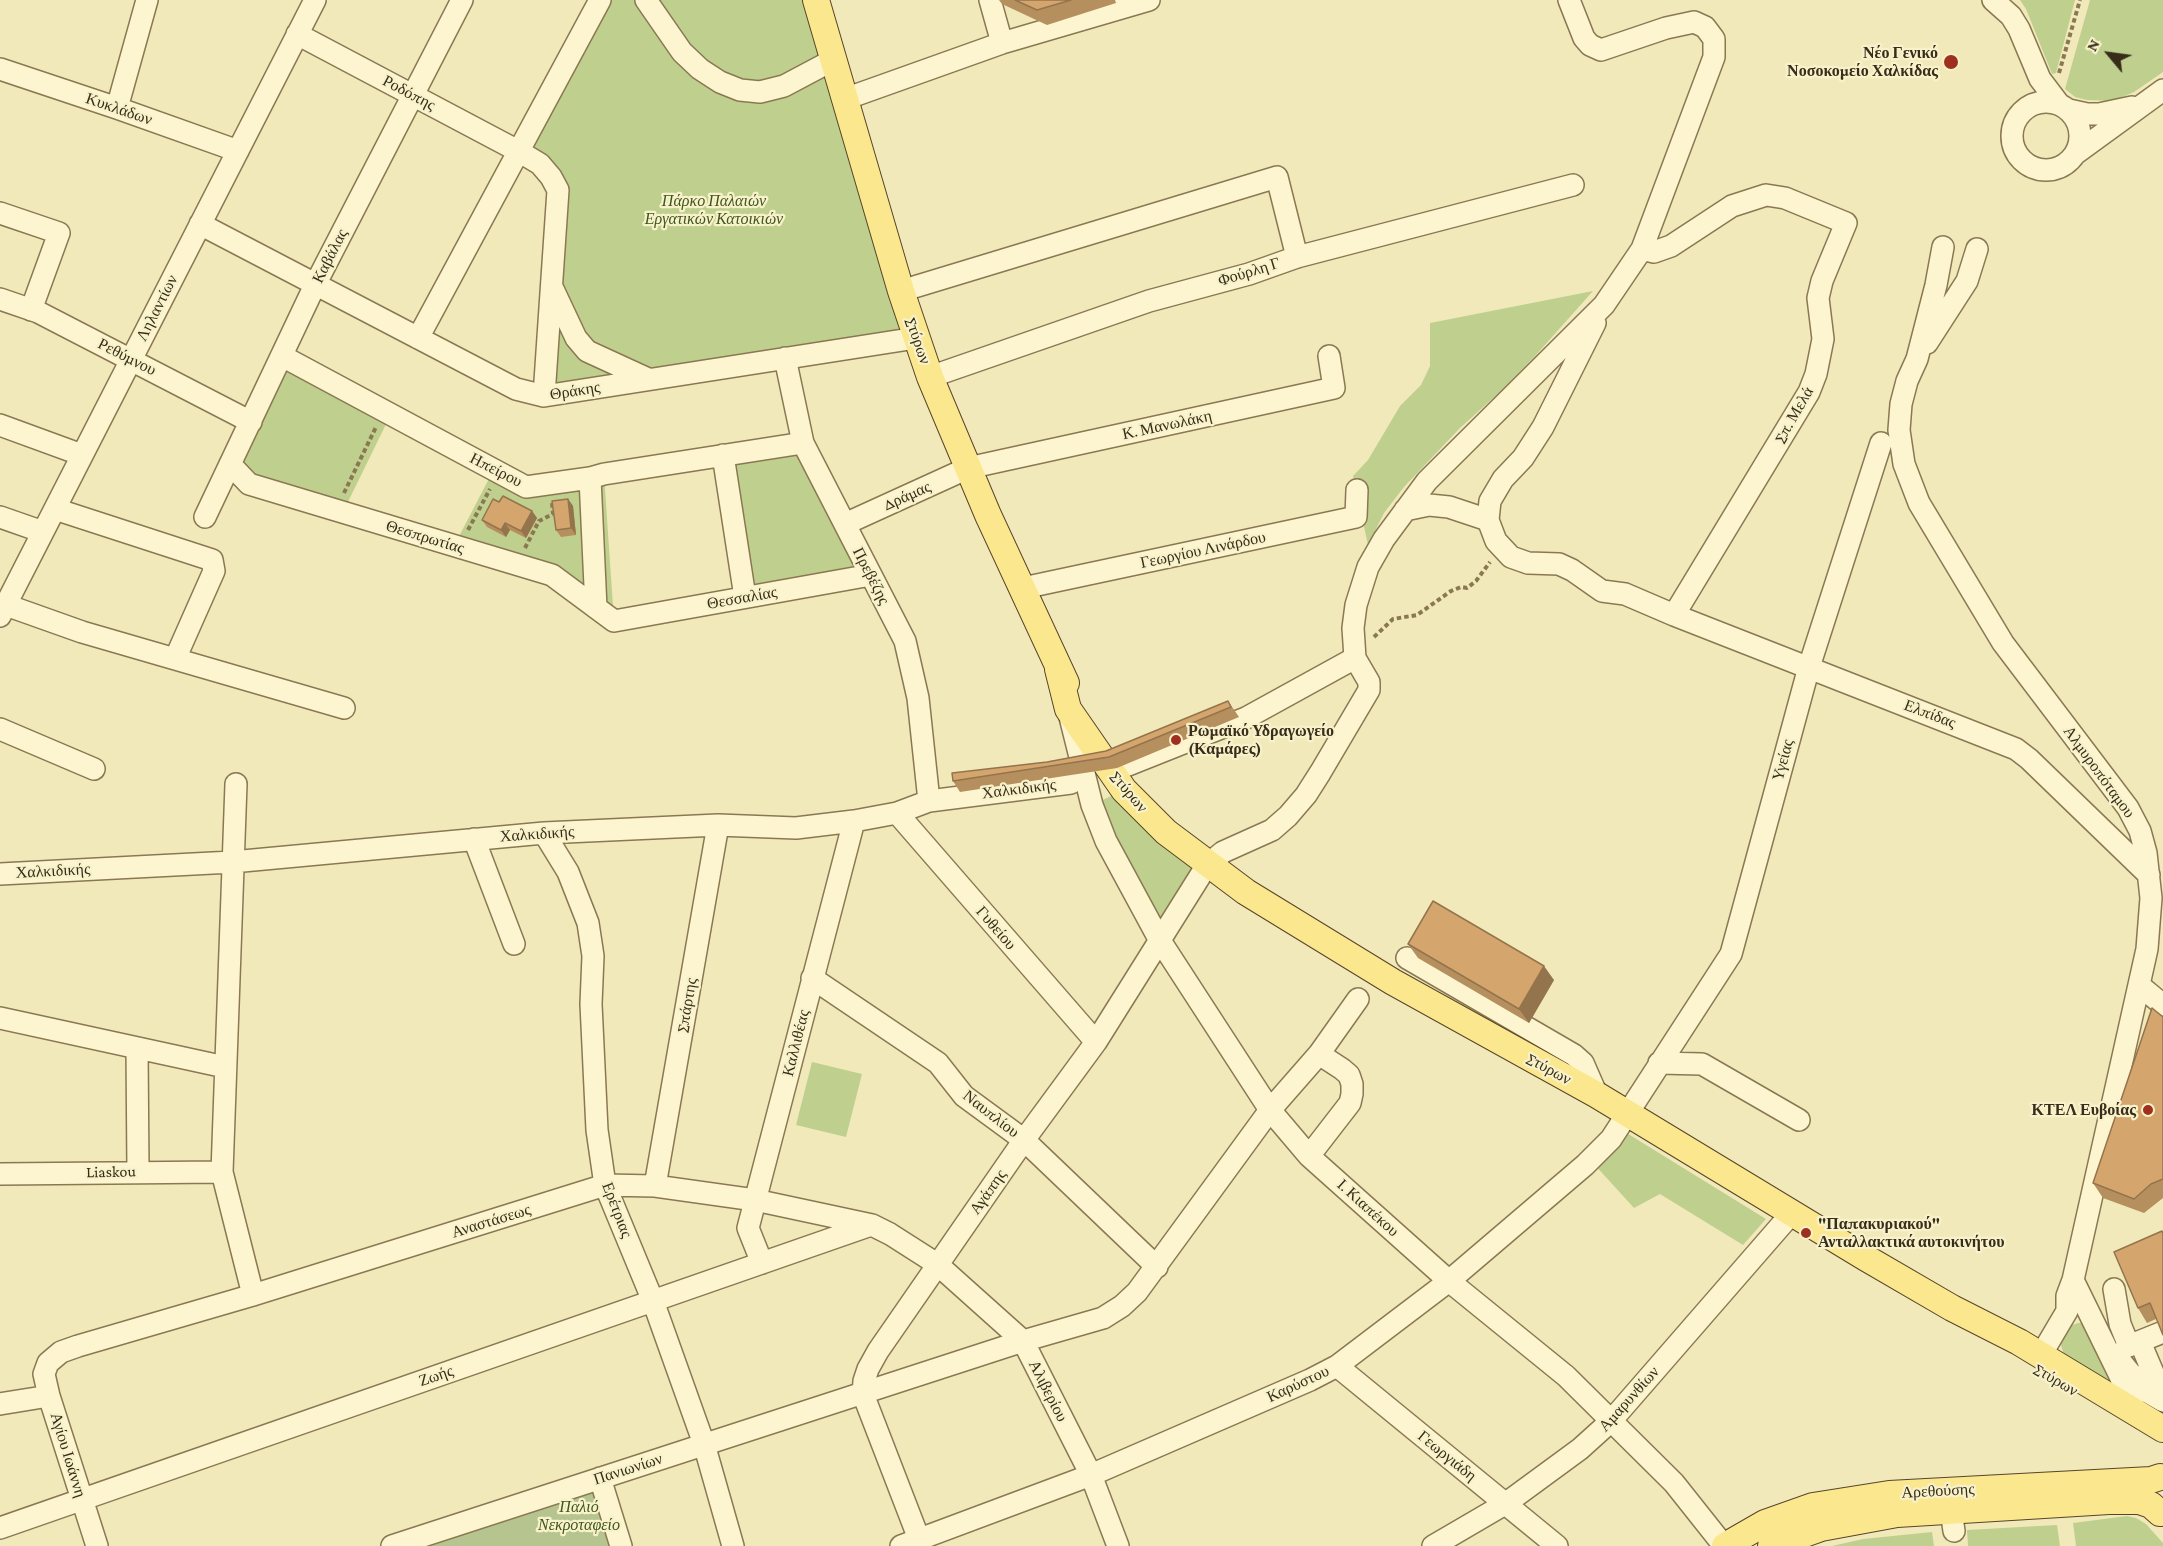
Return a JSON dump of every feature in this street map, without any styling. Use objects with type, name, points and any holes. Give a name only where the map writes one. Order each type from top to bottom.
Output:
[{"type":"main road","name":"Στύρων","points":[[816,0],[901,291],[930,377],[988,515],[1058,669],[1085,714],[1123,767],[1153,820]]},
{"type":"main road","name":"Στύρων","points":[[1058,669],[1068,709],[1124,790],[1153,820],[1207,865],[1246,892],[1393,982],[1628,1113],[1791,1214],[1952,1308],[2035,1352],[2163,1430]]},
{"type":"main road","name":"Στύρων","points":[[1952,1308],[2012,1353],[2152,1437],[2163,1447]]},
{"type":"main road","name":"Αρεθούσης","points":[[1724,1546],[1765,1523],[1813,1506],[1889,1494],[2151,1480],[2162,1474]]},
{"type":"main road","points":[[2162,1474],[2157,1489],[2157,1501],[2162,1515]]},
{"type":"main road","name":"Αρεθούσης","points":[[1771,1546],[1821,1528],[1896,1514],[1952,1520],[2139,1501],[2151,1505],[2162,1515]]},
{"type":"street","points":[[117,108],[147,0]]},
{"type":"street","name":"Ληλαντίων","points":[[3,610],[315,0]]},
{"type":"street","name":"Καβάλας","points":[[205,517],[315,285],[462,0]]},
{"type":"street","points":[[646,0],[682,52],[700,69],[720,82],[740,90],[760,92],[784,86],[833,60]]},
{"type":"street","points":[[990,0],[1002,44]]},
{"type":"street","points":[[844,99],[1002,44],[1149,0]]},
{"type":"street","points":[[1502,547],[1496,541],[1488,520],[1490,501],[1503,479],[1522,458],[1543,427],[1604,305],[1642,249],[1713,57],[1714,39],[1705,27],[1694,22],[1666,28],[1601,50],[1590,45],[1584,38],[1569,0]]},
{"type":"street","points":[[1993,0],[2011,16],[2019,29],[2026,41],[2032,63],[2040,79],[2076,120],[2080,131],[2080,143],[2075,154]]},
{"type":"street","points":[[418,338],[520,152],[596,1]]},
{"type":"street","name":"Ροδόπης","points":[[297,34],[520,152],[540,164],[551,177],[558,190],[544,396]]},
{"type":"street","points":[[2032,63],[2029,91],[2017,118],[2012,139],[2014,149],[2020,158],[2038,170],[2059,168],[2143,102],[2163,90]]},
{"type":"street","name":"Κυκλάδων","points":[[0,69],[238,151]]},
{"type":"street","points":[[2017,118],[2035,103],[2047,102],[2087,114],[2099,114],[2127,109],[2143,102]]},
{"type":"street","points":[[901,291],[1277,177],[1297,257]]},
{"type":"street","name":"Φούρλη Γ","points":[[930,377],[1149,301],[1250,274],[1297,257],[1573,185]]},
{"type":"street","name":"Σπ. Μελά","points":[[1642,249],[1654,252],[1671,246],[1732,206],[1766,195],[1785,198],[1846,223],[1822,281],[1818,298],[1823,339],[1816,375],[1809,392],[1674,615]]},
{"type":"street","points":[[0,213],[59,233],[31,310]]},
{"type":"street","name":"Θράκης","points":[[200,224],[516,389],[544,396],[916,338]]},
{"type":"street","points":[[1917,359],[1943,247]]},
{"type":"street","points":[[1917,359],[1967,281],[1977,249]]},
{"type":"street","points":[[1938,271],[1950,268],[1960,272],[1967,281]]},
{"type":"street","points":[[552,286],[576,338],[586,351],[648,379]]},
{"type":"street","name":"Ρεθύμνου","points":[[0,300],[31,310],[131,359],[250,422]]},
{"type":"street","points":[[1207,865],[1223,852],[1272,830],[1288,816],[1306,795],[1369,690],[1369,682],[1354,650],[1356,605],[1368,567],[1384,539],[1427,481],[1604,305]]},
{"type":"street","name":"Ηπείρου","points":[[282,356],[526,487],[803,443]]},
{"type":"street","name":"Κ. Μανωλάκη","points":[[968,468],[1334,388],[1329,356]]},
{"type":"street","name":"Πρεβέζης","points":[[785,358],[803,443],[904,641],[918,698],[929,801]]},
{"type":"street","name":"Αλμυροπόταμου","points":[[1917,359],[1907,381],[1901,404],[1899,430],[1904,464],[1918,503],[2003,643],[2128,808],[2140,831],[2146,853],[2157,918],[2147,949],[2070,1288],[2067,1311],[2035,1352]]},
{"type":"street","points":[[0,424],[82,455]]},
{"type":"street","name":"Υγείας","points":[[1628,1113],[1731,954],[1809,667],[1881,442]]},
{"type":"street","points":[[723,455],[745,597]]},
{"type":"street","name":"Θεσπρωτίας","points":[[230,464],[249,484],[552,575],[614,621]]},
{"type":"street","name":"Δράμας","points":[[845,524],[968,468]]},
{"type":"street","points":[[590,478],[596,608]]},
{"type":"street","name":"Γεωργίου Λινάρδου","points":[[1023,588],[1356,517],[1357,490]]},
{"type":"street","points":[[1405,510],[1429,505],[1449,507],[1488,520]]},
{"type":"street","points":[[55,509],[212,560],[214,571],[175,659]]},
{"type":"street","points":[[0,517],[43,532]]},
{"type":"street","name":"Ελπίδας","points":[[1502,547],[1511,557],[1528,563],[1559,564],[1572,570],[1602,591],[1625,594],[2016,749],[2149,874]]},
{"type":"street","name":"Θεσσαλίας","points":[[614,621],[871,575]]},
{"type":"street","points":[[3,610],[344,708]]},
{"type":"street","points":[[1123,767],[1246,718],[1354,650]]},
{"type":"street","name":"Ι. Κιαπέκου","points":[[1068,709],[1092,805],[1106,841],[1159,939],[1270,1110],[1310,1156],[1449,1281],[1566,1376],[1674,1483],[1724,1546]]},
{"type":"street","points":[[0,729],[93,769]]},
{"type":"street","name":"Ι. Κιαπέκου","points":[[1073,735],[1065,759],[1071,783],[1092,805]]},
{"type":"street","name":"Χαλκιδικής","points":[[0,874],[232,862],[544,833],[718,825],[796,828],[897,813],[929,801],[1071,783]]},
{"type":"street","points":[[236,784],[222,1172],[253,1295]]},
{"type":"street","name":"Γυθείου","points":[[897,813],[1096,1042]]},
{"type":"street","name":"Καλλιθέας","points":[[762,1263],[748,1228],[855,821]]},
{"type":"street","name":"Σπάρτης","points":[[655,1186],[718,825]]},
{"type":"street","name":"Ερέτριας","points":[[544,833],[568,872],[588,923],[593,956],[591,1004],[597,1130],[605,1185],[653,1301],[704,1444],[733,1546]]},
{"type":"street","points":[[474,839],[514,944]]},
{"type":"street","name":"Αγάπης","points":[[863,1394],[868,1369],[878,1351],[1024,1140],[1096,1042],[1207,865]]},
{"type":"street","points":[[1393,982],[1418,939]]},
{"type":"street","points":[[1407,958],[1574,1055],[1583,1063],[1597,1095]]},
{"type":"street","name":"Ναυπλίου","points":[[812,978],[938,1063],[964,1096],[1024,1140],[1157,1267]]},
{"type":"street","points":[[2139,986],[2163,1005]]},
{"type":"street","name":"Πανιωνίων","points":[[392,1546],[1023,1341],[1103,1318],[1122,1306],[1137,1292],[1157,1267],[1270,1110],[1319,1054],[1358,999]]},
{"type":"street","points":[[0,1018],[225,1067]]},
{"type":"street","points":[[137,1048],[138,1172]]},
{"type":"street","points":[[1310,1156],[1350,1102],[1352,1094],[1349,1076],[1319,1054]]},
{"type":"street","points":[[1659,1063],[1702,1064],[1800,1120]]},
{"type":"street","name":"Καρύστου","points":[[910,1543],[1091,1475],[1310,1380],[1337,1366],[1449,1281],[1586,1165],[1611,1139],[1628,1113]]},
{"type":"street","name":"Liaskou","points":[[0,1174],[222,1172]]},
{"type":"street","name":"Αναστάσεως","points":[[48,1363],[61,1352],[78,1346],[253,1295],[605,1185],[655,1186],[755,1200],[872,1225],[937,1264]]},
{"type":"street","name":"Αμαρυνθίων","points":[[1433,1546],[1505,1504],[1580,1449],[1611,1420],[1791,1214]]},
{"type":"street","name":"Ζωής","points":[[0,1528],[872,1225]]},
{"type":"street","name":"Αλιβερίου","points":[[937,1264],[1023,1341],[1091,1475],[1118,1546]]},
{"type":"street","points":[[2070,1288],[2123,1349]]},
{"type":"street","points":[[2114,1289],[2123,1349],[2120,1376],[2136,1413]]},
{"type":"street","points":[[2123,1349],[2163,1332]]},
{"type":"street","name":"Αγίου Ιωάννη","points":[[48,1363],[44,1374],[97,1546]]},
{"type":"street","name":"Γεωργιάδη","points":[[1337,1366],[1557,1546]]},
{"type":"street","points":[[2120,1376],[2163,1401]]},
{"type":"street","points":[[863,1394],[910,1543]]},
{"type":"street","points":[[0,1404],[50,1396]]},
{"type":"street","points":[[600,1478],[621,1546]]},
{"type":"path","points":[[2058,78],[2080,0]]},
{"type":"path","points":[[336,510],[384,411]]},
{"type":"path","points":[[459,547],[499,472]]},
{"type":"path","points":[[520,565],[525,547],[539,521],[553,514],[550,483]]},
{"type":"path","points":[[1354,650],[1368,642],[1393,619],[1417,615],[1451,591],[1461,586],[1467,588],[1476,581],[1502,547]]},
{"type":"green space","name":"Πάρκο Παλαιών Εργατικών Κατοικιών","points":[[590,0],[816,0],[916,338],[544,396],[558,190],[520,152]]},
{"type":"green space","points":[[2020,0],[2075,0],[2056,73],[2052,74],[2026,9]]},
{"type":"green space","points":[[2090,0],[2163,0],[2163,72],[2134,92],[2113,101],[2075,97],[2065,89]]},
{"type":"green space","points":[[1593,291],[1536,355],[1460,428],[1404,487],[1384,513],[1368,545],[1353,476],[1368,460],[1400,406],[1421,385],[1430,366],[1430,323]]},
{"type":"green space","points":[[282,356],[391,414],[343,512],[249,484],[230,464]]},
{"type":"green space","points":[[803,443],[871,575],[745,597],[723,455]]},
{"type":"green space","points":[[494,469],[526,487],[604,474],[614,621],[552,575],[454,546]]},
{"type":"green space","points":[[1124,790],[1207,865],[1159,939],[1092,805]]},
{"type":"green space","points":[[812,1062],[862,1074],[846,1137],[796,1125]]},
{"type":"green space","points":[[1625,1132],[1766,1219],[1743,1245],[1660,1194],[1634,1208],[1593,1163]]},
{"type":"green space","points":[[2083,1323],[2109,1381],[2064,1355],[2060,1342],[2069,1326]]},
{"type":"green space","name":"Παλιό Νεκροταφείο","points":[[600,1478],[621,1546],[392,1546]]},
{"type":"green space","points":[[2127,1516],[2146,1524],[2163,1543],[2163,1546],[2076,1546],[2073,1523]]},
{"type":"green space","points":[[2057,1525],[2060,1546],[1968,1546],[1967,1530]]},
{"type":"green space","points":[[1932,1532],[1934,1546],[1832,1546],[1863,1539]]},
{"type":"building","points":[[1015,0],[1071,0],[1037,10]]},
{"type":"building","points":[[503,496],[532,511],[521,531],[505,523],[501,530],[482,520],[493,499],[499,502]]},
{"type":"building","points":[[568,499],[571,528],[556,530],[552,501]]},
{"type":"building","points":[[1228,701],[1231,707],[1109,757],[953,781],[952,773],[1047,762],[1106,751]]},
{"type":"building","points":[[1433,901],[1544,966],[1519,1009],[1408,944]]},
{"type":"building","name":"ΚΤΕΛ Ευβοίας","points":[[2152,1008],[2163,1017],[2163,1179],[2151,1184],[2134,1199],[2093,1183]]},
{"type":"building","points":[[2162,1231],[2163,1335],[2150,1303],[2138,1308],[2114,1252]]},
{"type":"place","name":"Νέο Γενικό Νοσοκομείο Χαλκίδας","points":[[1951,62]]},
{"type":"place","name":"Ρωμαϊκό Υδραγωγείο (Καμάρες)","points":[[1176,740]]},
{"type":"place","name":"ΚΤΕΛ Ευβοίας","points":[[2148,1110]]},
{"type":"place","name":"\"Παπακυριακού\" Ανταλλακτικά αυτοκινήτου","points":[[1806,1233]]}]
